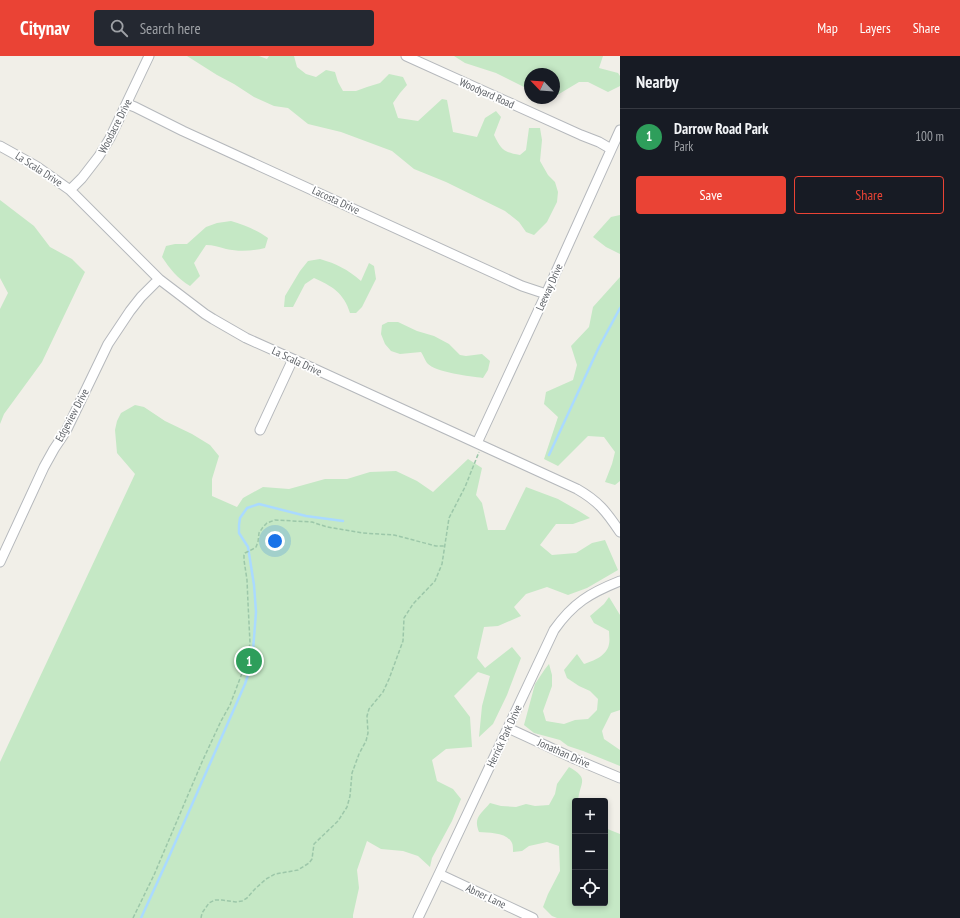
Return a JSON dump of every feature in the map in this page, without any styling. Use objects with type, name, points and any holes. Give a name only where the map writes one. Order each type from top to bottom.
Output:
[{"type":"street","name":"Woodacre Drive","points":[[70,190],[82,178],[99,156],[110,138],[149,56]]},
{"type":"street","name":"Woodyard Road","points":[[406,56],[611,149]]},
{"type":"street","name":"Lacosta Drive","points":[[127,104],[522,286],[546,294]]},
{"type":"street","name":"Leeway Drive","points":[[480,444],[620,130]]},
{"type":"street","name":"La Scala Drive","points":[[0,146],[36,166],[70,190],[159,279],[213,319],[246,338],[587,494],[608,513],[620,532]]},
{"type":"street","name":"Edgeview Drive","points":[[0,562],[44,467],[54,448],[66,431],[108,344],[130,311],[141,297],[159,279]]},
{"type":"street","points":[[260,430],[293,359]]},
{"type":"street","name":"Herrick Park Drive","points":[[418,918],[554,630],[562,618],[576,604],[587,596],[620,581]]},
{"type":"street","name":"Jonathan Drive","points":[[508,728],[620,778]]},
{"type":"street","name":"Abner Lane","points":[[439,874],[533,918]]},
{"type":"path","points":[[201,918],[202,913],[209,903],[216,900],[236,902],[242,901],[266,879],[275,874],[298,870],[309,863],[312,859],[314,844],[338,821],[347,807],[350,796],[352,772],[368,733],[367,716],[369,709],[383,692],[389,679],[403,641],[404,618],[413,604],[435,580],[442,564],[449,518],[465,487],[480,444]]},
{"type":"path","points":[[133,918],[154,875],[202,762],[232,700],[247,660],[250,643],[247,580],[244,555],[256,546],[259,533],[263,527],[267,523],[275,520],[312,522],[327,527],[363,533],[394,535],[436,546],[444,546]]},
{"type":"green space","points":[[187,56],[259,56],[267,59],[269,56],[294,56],[297,67],[306,74],[316,77],[326,70],[335,72],[343,91],[356,91],[380,83],[389,74],[403,77],[407,85],[393,103],[398,118],[418,121],[442,99],[447,100],[453,132],[477,137],[485,118],[496,111],[501,117],[494,135],[504,150],[515,154],[520,155],[526,150],[529,128],[540,128],[542,140],[540,161],[548,175],[555,182],[558,192],[557,202],[547,222],[534,235],[526,232],[519,222],[505,211],[446,182],[414,169],[392,151],[341,132],[308,124],[288,108],[274,106],[254,97]]},
{"type":"green space","points":[[454,56],[603,56],[599,68],[618,73],[620,76],[620,86],[608,92],[588,82],[579,82],[560,93],[560,68],[524,68],[524,87],[496,73],[465,63]]},
{"type":"green space","points":[[0,200],[34,226],[50,247],[72,259],[85,272],[42,362],[4,414],[0,424],[0,309],[8,293],[0,278]]},
{"type":"green space","points":[[620,215],[620,254],[606,247],[593,237],[611,217]]},
{"type":"green space","points":[[231,221],[250,228],[268,238],[265,248],[241,251],[206,245],[194,263],[200,276],[190,286],[174,273],[162,257],[166,246],[187,244],[206,227],[217,223]]},
{"type":"green space","points":[[320,259],[342,267],[361,281],[369,263],[374,266],[376,279],[362,307],[356,313],[350,313],[341,295],[332,287],[314,278],[305,284],[293,307],[284,307],[285,296],[300,271],[308,261]]},
{"type":"green space","points":[[620,277],[620,481],[615,485],[605,482],[615,452],[604,437],[588,436],[558,466],[544,459],[558,417],[544,404],[546,392],[573,380],[577,365],[571,346],[589,327],[593,307]]},
{"type":"green space","points":[[388,322],[398,322],[417,331],[434,336],[449,344],[460,355],[466,356],[482,354],[490,361],[488,370],[483,378],[454,374],[431,366],[427,363],[421,352],[400,354],[391,351],[385,344],[381,334],[382,325]]},
{"type":"green space","points":[[135,405],[144,407],[165,421],[192,434],[210,445],[219,456],[212,479],[212,496],[237,507],[243,498],[263,487],[289,489],[325,479],[347,479],[370,472],[396,471],[417,481],[433,492],[468,459],[482,468],[476,495],[482,503],[488,530],[505,530],[526,487],[558,499],[590,518],[573,524],[556,524],[540,545],[552,555],[576,553],[592,543],[605,540],[618,570],[587,588],[568,595],[547,587],[526,594],[514,607],[521,616],[498,626],[484,627],[477,658],[485,668],[512,647],[521,658],[507,695],[493,724],[479,737],[482,706],[490,676],[478,672],[454,696],[470,717],[472,747],[446,749],[432,760],[437,781],[453,789],[461,799],[452,821],[432,858],[430,867],[418,856],[403,851],[381,849],[367,841],[357,870],[359,888],[353,918],[0,918],[0,762],[135,474],[117,453],[115,430],[121,413]]},
{"type":"green space","points":[[609,597],[620,615],[620,710],[611,713],[602,731],[604,739],[620,750],[620,766],[568,746],[560,740],[534,733],[524,725],[535,684],[549,664],[552,675],[552,686],[543,711],[546,721],[564,724],[575,720],[588,719],[597,710],[598,699],[590,691],[567,678],[564,670],[577,654],[584,664],[606,652],[609,642],[609,631],[594,623],[590,616],[604,604]]},
{"type":"green space","points":[[569,767],[582,778],[578,798],[572,798],[572,906],[608,906],[608,829],[620,834],[620,918],[557,918],[552,916],[543,907],[560,871],[559,846],[547,842],[529,846],[522,851],[513,852],[513,846],[510,839],[502,835],[479,832],[477,827],[477,819],[490,803],[501,806],[516,807],[526,804],[535,806],[549,805],[555,794],[557,784]]},
{"type":"waterway","points":[[549,455],[599,347],[620,308]]},
{"type":"waterway","points":[[141,918],[245,684],[252,663],[256,612],[254,585],[248,547],[239,533],[240,518],[247,508],[259,504],[306,516],[343,521]]},
{"type":"place","name":"Darrow Road Park","points":[[249,661]]}]
